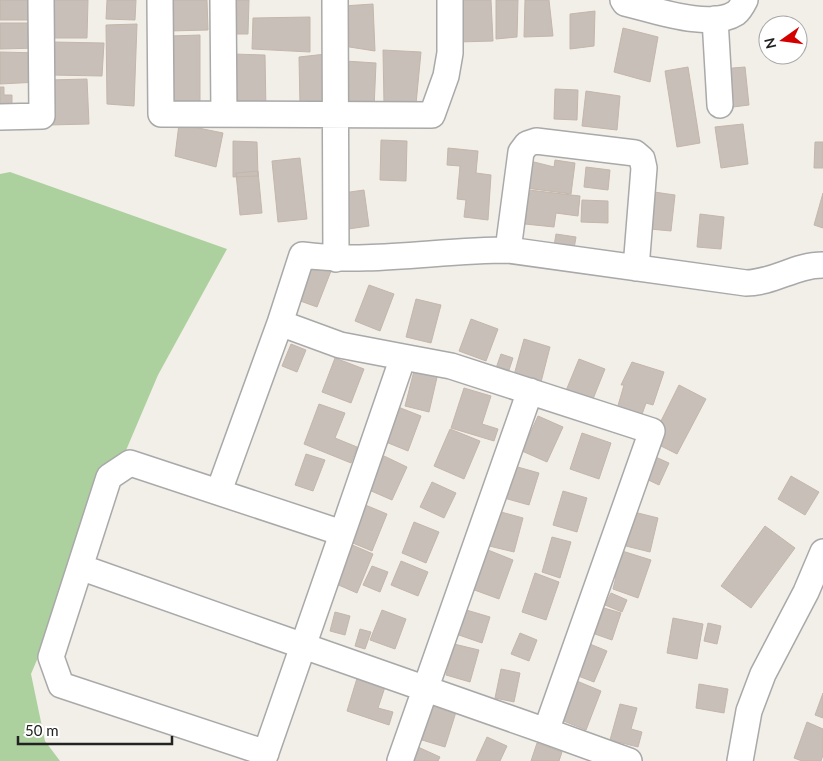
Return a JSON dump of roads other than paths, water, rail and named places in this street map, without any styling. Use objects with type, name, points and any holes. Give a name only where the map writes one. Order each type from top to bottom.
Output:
[{"type":"street","points":[[0,117],[42,116],[41,0]]},
{"type":"street","points":[[160,0],[161,114],[432,116],[446,76],[450,53],[450,0]]},
{"type":"street","points":[[223,0],[224,114]]},
{"type":"street","points":[[335,0],[336,259]]},
{"type":"street","points":[[622,0],[625,3],[668,6],[706,21],[725,18],[738,12],[745,0]]},
{"type":"street","points":[[715,20],[720,105]]},
{"type":"street","points":[[508,250],[521,152],[527,144],[536,141],[635,153],[642,158],[644,168],[636,268]]},
{"type":"street","points":[[220,491],[280,323],[302,255],[336,259],[473,250],[508,250],[758,283],[796,268],[809,265],[823,265]]},
{"type":"street","points":[[280,323],[340,345],[451,366],[652,431],[546,731]]},
{"type":"street","points":[[342,533],[130,462],[109,477],[51,657],[61,685],[265,757],[403,357]]},
{"type":"street","points":[[400,761],[530,392]]},
{"type":"street","points":[[740,761],[749,711],[763,674],[806,592],[823,552]]},
{"type":"street","points":[[80,567],[546,731],[595,755],[630,761]]}]
